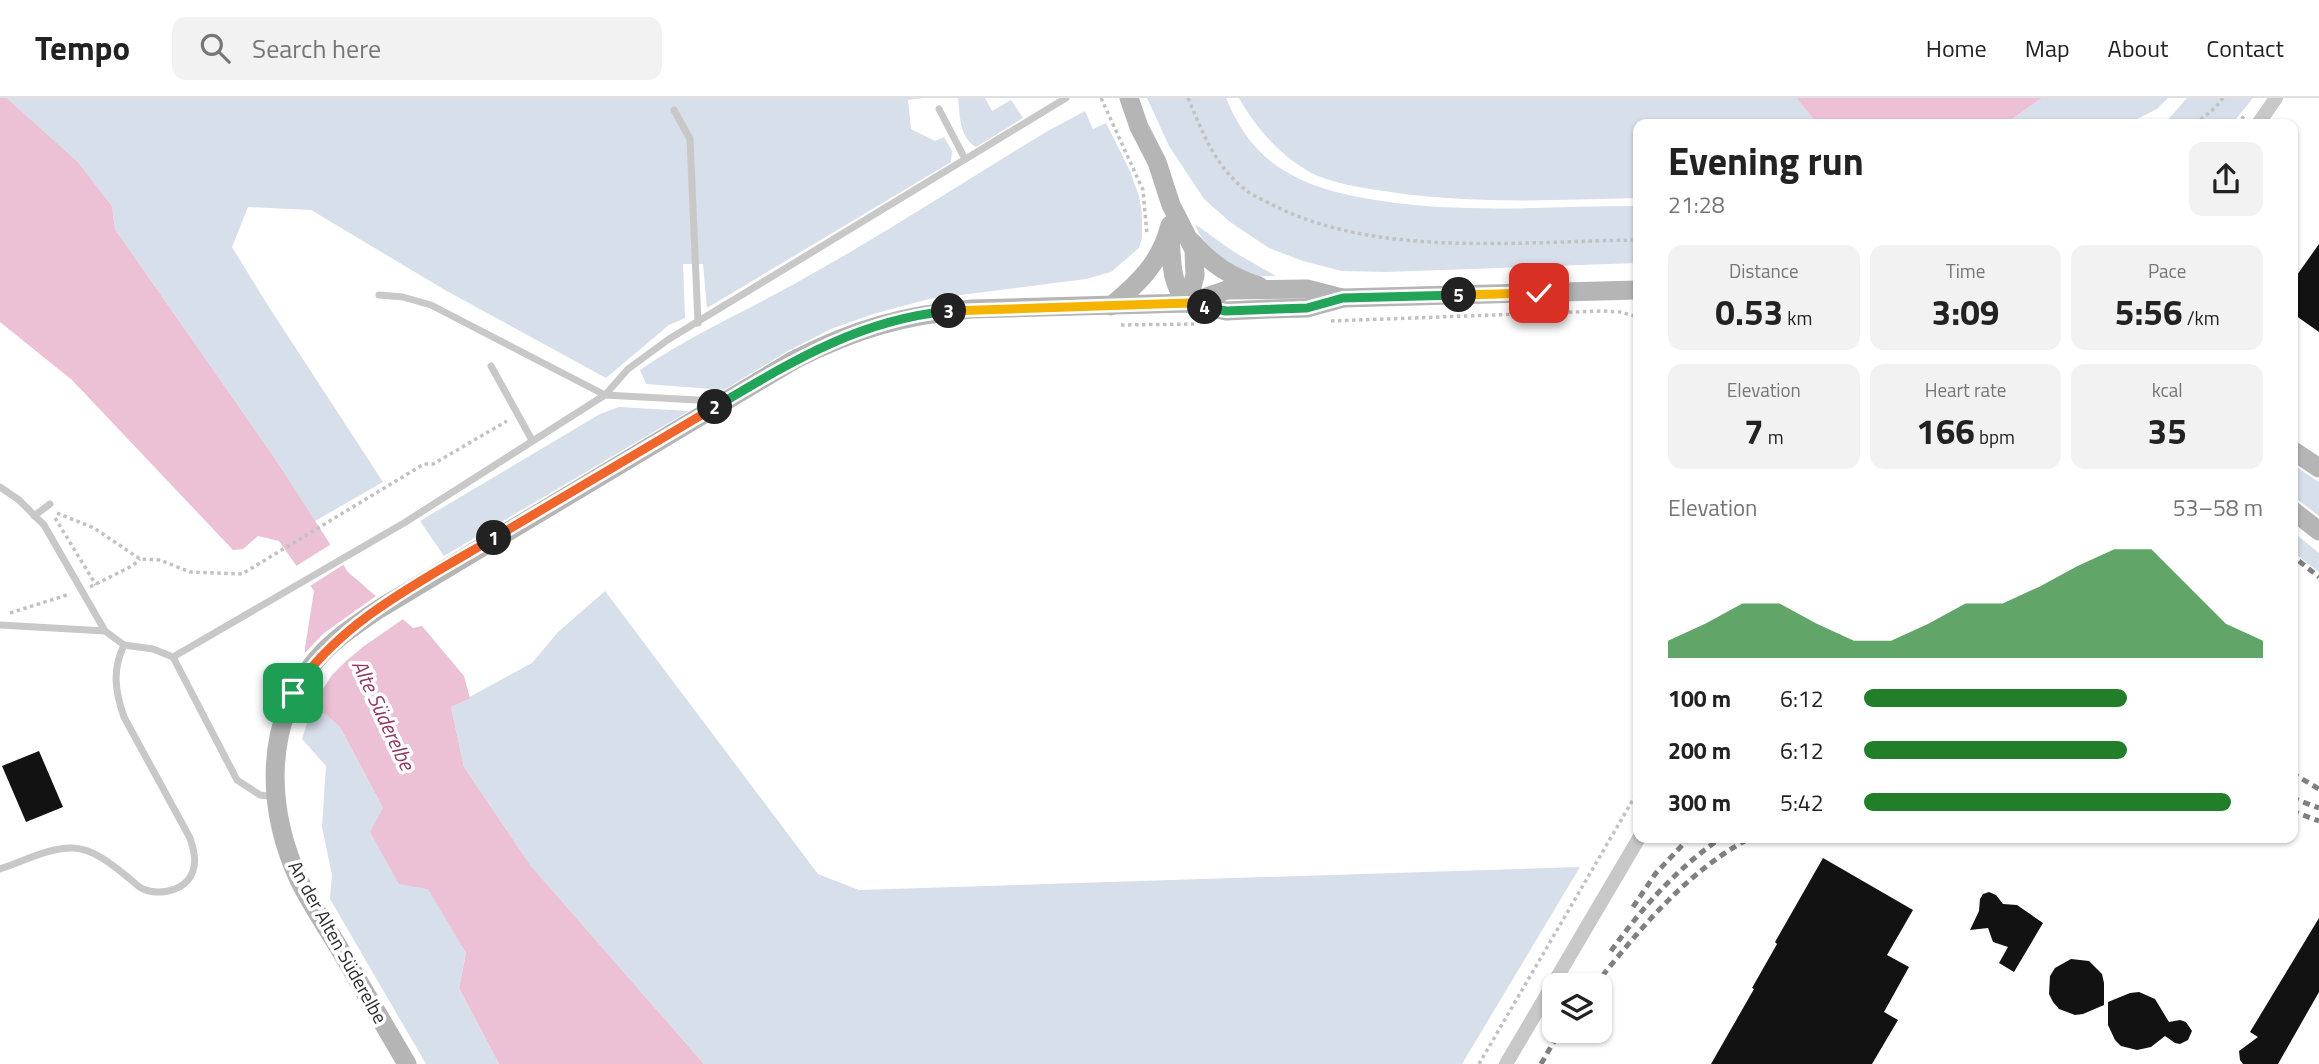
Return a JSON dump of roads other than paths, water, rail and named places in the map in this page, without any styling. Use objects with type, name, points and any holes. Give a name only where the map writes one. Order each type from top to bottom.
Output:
[{"type":"main road","points":[[1129,98],[1139,127],[1157,162],[1170,215],[1173,278],[1188,303],[1226,311],[1307,308],[1343,298],[1633,290]]},
{"type":"main road","points":[[1170,215],[1205,258],[1220,269],[1268,289]]},
{"type":"main road","points":[[1113,315],[1156,262],[1166,241],[1170,215]]},
{"type":"main road","points":[[1188,303],[1195,275],[1191,241]]},
{"type":"main road","points":[[1188,303],[1227,290],[1307,289],[1343,298]]},
{"type":"main road","name":"An der Alten Süderelbe","points":[[407,1064],[300,882],[284,838],[275,797],[274,771],[278,739],[293,693],[318,658],[359,623],[458,560],[819,347],[863,329],[938,312],[972,309],[1113,315],[1188,303]]},
{"type":"main road","points":[[2298,454],[2319,468]]},
{"type":"main road","points":[[2298,515],[2319,531]]},
{"type":"street","points":[[2261,119],[2276,98]]},
{"type":"street","points":[[1506,1064],[1636,843]]},
{"type":"lane","points":[[173,657],[295,589],[404,523],[605,395],[628,369],[669,339],[1066,98]]},
{"type":"lane","points":[[674,110],[690,139],[698,323]]},
{"type":"lane","points":[[939,110],[965,159]]},
{"type":"lane","points":[[379,295],[431,305],[605,395],[725,401]]},
{"type":"lane","points":[[491,366],[532,440]]},
{"type":"lane","points":[[0,486],[19,500],[44,526],[106,631],[124,645],[153,649],[173,657],[237,780],[260,795],[275,797]]},
{"type":"lane","points":[[34,516],[47,506]]},
{"type":"lane","points":[[0,625],[106,631]]},
{"type":"lane","points":[[0,869],[58,850],[73,848],[88,851],[104,859],[141,889],[169,891],[184,885],[191,876],[195,851],[190,838],[124,717],[118,699],[115,673],[117,659],[124,645]]},
{"type":"water","name":"Alte Süderelbe","points":[[0,98],[7,98],[78,162],[112,206],[115,229],[276,460],[348,572],[413,628],[422,626],[464,676],[470,698],[451,707],[464,767],[531,866],[704,1064],[499,1064],[459,988],[466,953],[428,889],[399,884],[370,832],[383,808],[340,727],[325,714],[303,707],[305,648],[314,591],[279,541],[258,536],[243,549],[233,550],[72,380],[0,322]]},
{"type":"water","points":[[1796,98],[2042,98],[2012,119],[1814,119]]},
{"type":"railway","points":[[2299,561],[2319,577]]},
{"type":"railway","points":[[2298,777],[2319,789]]},
{"type":"railway","points":[[2298,800],[2319,808]]},
{"type":"railway","points":[[2298,813],[2319,821]]},
{"type":"railway","points":[[1633,907],[1656,873],[1684,843]]},
{"type":"railway","points":[[1611,951],[1661,890],[1714,843]]},
{"type":"railway","points":[[1605,973],[1647,923],[1684,885],[1742,843]]},
{"type":"railway","points":[[1541,1064],[1553,1043]]}]
